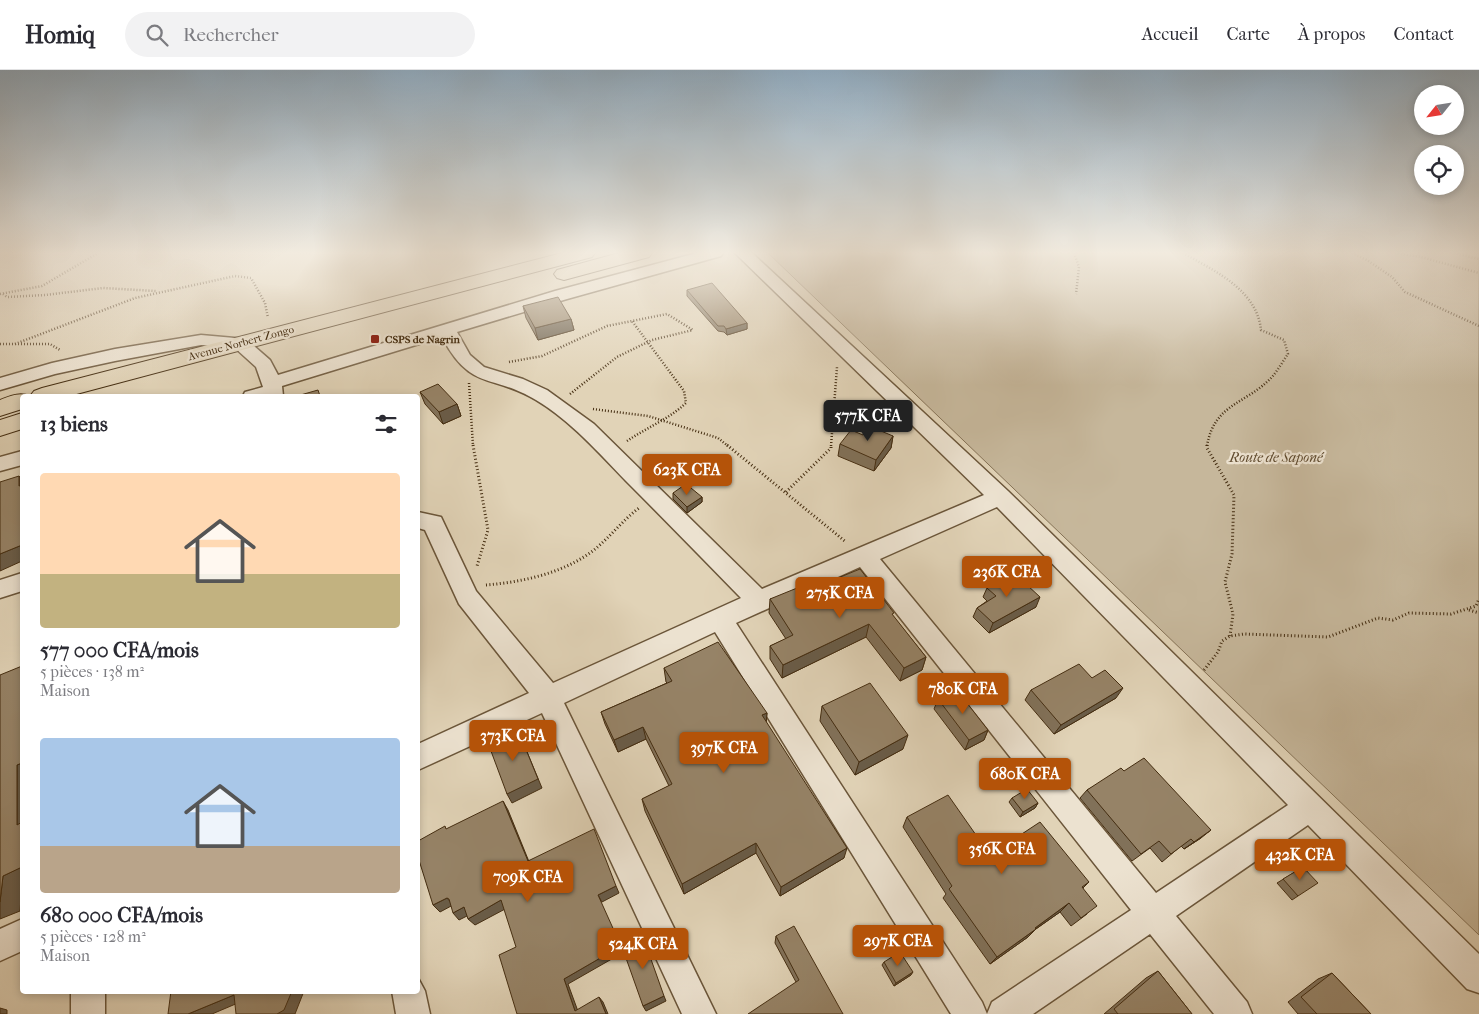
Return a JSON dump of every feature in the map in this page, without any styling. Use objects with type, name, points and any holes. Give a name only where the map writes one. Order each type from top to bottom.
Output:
[{"type":"main road","name":"Avenue Norbert Zongo","points":[[49,394],[416,297]]},
{"type":"main road","name":"Avenue Norbert Zongo","points":[[121,394],[480,297]]},
{"type":"main road","points":[[0,408],[20,403]]},
{"type":"main road","points":[[0,428],[20,422]]},
{"type":"street","points":[[259,394],[446,329],[555,297]]},
{"type":"street","points":[[790,297],[1000,497],[1479,977]]},
{"type":"street","points":[[446,329],[466,362],[474,368],[483,374],[522,385],[557,404],[587,429],[760,601]]},
{"type":"street","points":[[0,384],[52,369],[193,340],[240,343],[264,364],[273,390]]},
{"type":"street","points":[[0,464],[20,459]]},
{"type":"street","points":[[420,756],[760,601],[1000,497]]},
{"type":"street","points":[[420,520],[433,522],[469,591],[548,697],[699,1014]]},
{"type":"street","points":[[864,556],[1235,1014]]},
{"type":"street","points":[[0,590],[20,583]]},
{"type":"street","points":[[720,620],[970,1014]]},
{"type":"street","points":[[1004,1014],[1310,807]]},
{"type":"street","points":[[0,945],[20,936]]},
{"type":"street","points":[[88,994],[88,1014]]},
{"type":"street","points":[[409,994],[413,1014]]},
{"type":"path","points":[[15,344],[139,297]]},
{"type":"path","points":[[261,297],[270,326]]},
{"type":"path","points":[[1230,636],[1233,614],[1226,582],[1232,554],[1234,496],[1207,448],[1209,436],[1218,417],[1272,377],[1288,354],[1284,340],[1261,330],[1262,320],[1255,307],[1246,297]]},
{"type":"path","points":[[1416,297],[1479,326]]},
{"type":"path","points":[[469,591],[488,530],[474,458],[469,382],[474,368],[542,356],[607,326],[667,314],[693,330],[648,343],[617,357],[557,404]]},
{"type":"path","points":[[617,459],[630,438],[674,414],[686,403],[684,391],[632,321]]},
{"type":"path","points":[[0,344],[50,344],[79,363]]},
{"type":"path","points":[[786,492],[831,448],[834,390],[840,345]]},
{"type":"path","points":[[557,404],[648,416],[718,438],[864,556]]},
{"type":"path","points":[[469,591],[573,563],[595,549],[638,509],[657,500]]},
{"type":"path","points":[[1185,682],[1204,671],[1218,652],[1222,641],[1230,636],[1244,634],[1305,637],[1328,636],[1378,618],[1392,620],[1409,613],[1451,614],[1468,610],[1476,606],[1479,599]]},
{"type":"path","points":[[1468,610],[1479,613]]},
{"type":"green space","name":"Route de Saponé","points":[[814,297],[1479,297],[1479,935]]},
{"type":"building","points":[[558,297],[571,319],[535,328],[523,306]]},
{"type":"building","points":[[693,297],[724,297],[747,323],[726,329],[724,326],[718,326]]},
{"type":"building","points":[[438,384],[457,404],[439,412],[420,392]]},
{"type":"building","points":[[318,390],[319,394],[304,394]]},
{"type":"building","points":[[869,426],[893,436],[876,460],[840,444],[851,430],[863,435]]},
{"type":"building","points":[[19,476],[20,546],[0,554],[0,482]]},
{"type":"building","points":[[683,486],[691,488],[702,497],[687,507],[673,493]]},
{"type":"building","points":[[860,569],[926,657],[904,668],[869,624],[783,665],[770,646],[793,635],[770,599],[802,586],[806,591]]},
{"type":"building","points":[[1013,572],[1040,597],[993,623],[977,608],[996,596],[987,588]]},
{"type":"building","points":[[718,642],[767,713],[762,715],[847,848],[781,887],[756,843],[682,884],[642,799],[672,784],[643,727],[614,740],[601,712],[672,681],[664,668]]},
{"type":"building","points":[[1079,664],[1092,678],[1105,670],[1123,688],[1061,725],[1031,690]]},
{"type":"building","points":[[20,667],[20,764],[17,765],[17,825],[20,823],[20,868],[3,876],[0,902],[0,675]]},
{"type":"building","points":[[870,683],[908,735],[859,762],[822,706]]},
{"type":"building","points":[[956,689],[988,730],[969,740],[938,699]]},
{"type":"building","points":[[518,730],[538,779],[507,794],[488,743]]},
{"type":"building","points":[[1144,758],[1211,830],[1194,842],[1191,839],[1171,854],[1159,841],[1141,854],[1087,790],[1121,768],[1124,771]]},
{"type":"building","points":[[1027,789],[1038,803],[1023,812],[1012,798]]},
{"type":"building","points":[[948,795],[990,855],[1040,822],[1089,882],[1082,887],[1097,906],[1081,918],[1069,903],[997,957],[949,889],[952,886],[907,817]]},
{"type":"building","points":[[503,801],[528,861],[594,829],[616,886],[598,895],[621,946],[564,979],[575,1011],[599,997],[606,1014],[517,1014],[499,955],[516,947],[501,900],[468,919],[464,907],[453,913],[447,898],[433,905],[420,863],[420,840],[445,826],[446,829]]},
{"type":"building","points":[[1303,867],[1318,883],[1298,896],[1283,879]]},
{"type":"building","points":[[794,926],[843,1014],[748,1014],[799,980],[776,936]]},
{"type":"building","points":[[642,934],[664,996],[643,1006],[621,944]]},
{"type":"building","points":[[900,952],[913,972],[896,983],[884,962]]},
{"type":"building","points":[[1158,971],[1192,1014],[1118,1014],[1114,1009]]},
{"type":"building","points":[[1332,973],[1371,1014],[1317,1014],[1301,997]]},
{"type":"building","points":[[171,994],[291,994],[284,1010],[277,1014],[236,1014],[234,995],[188,1014],[168,1014]]},
{"type":"place","name":"CSPS de Nagrin","points":[[375,339]]}]
